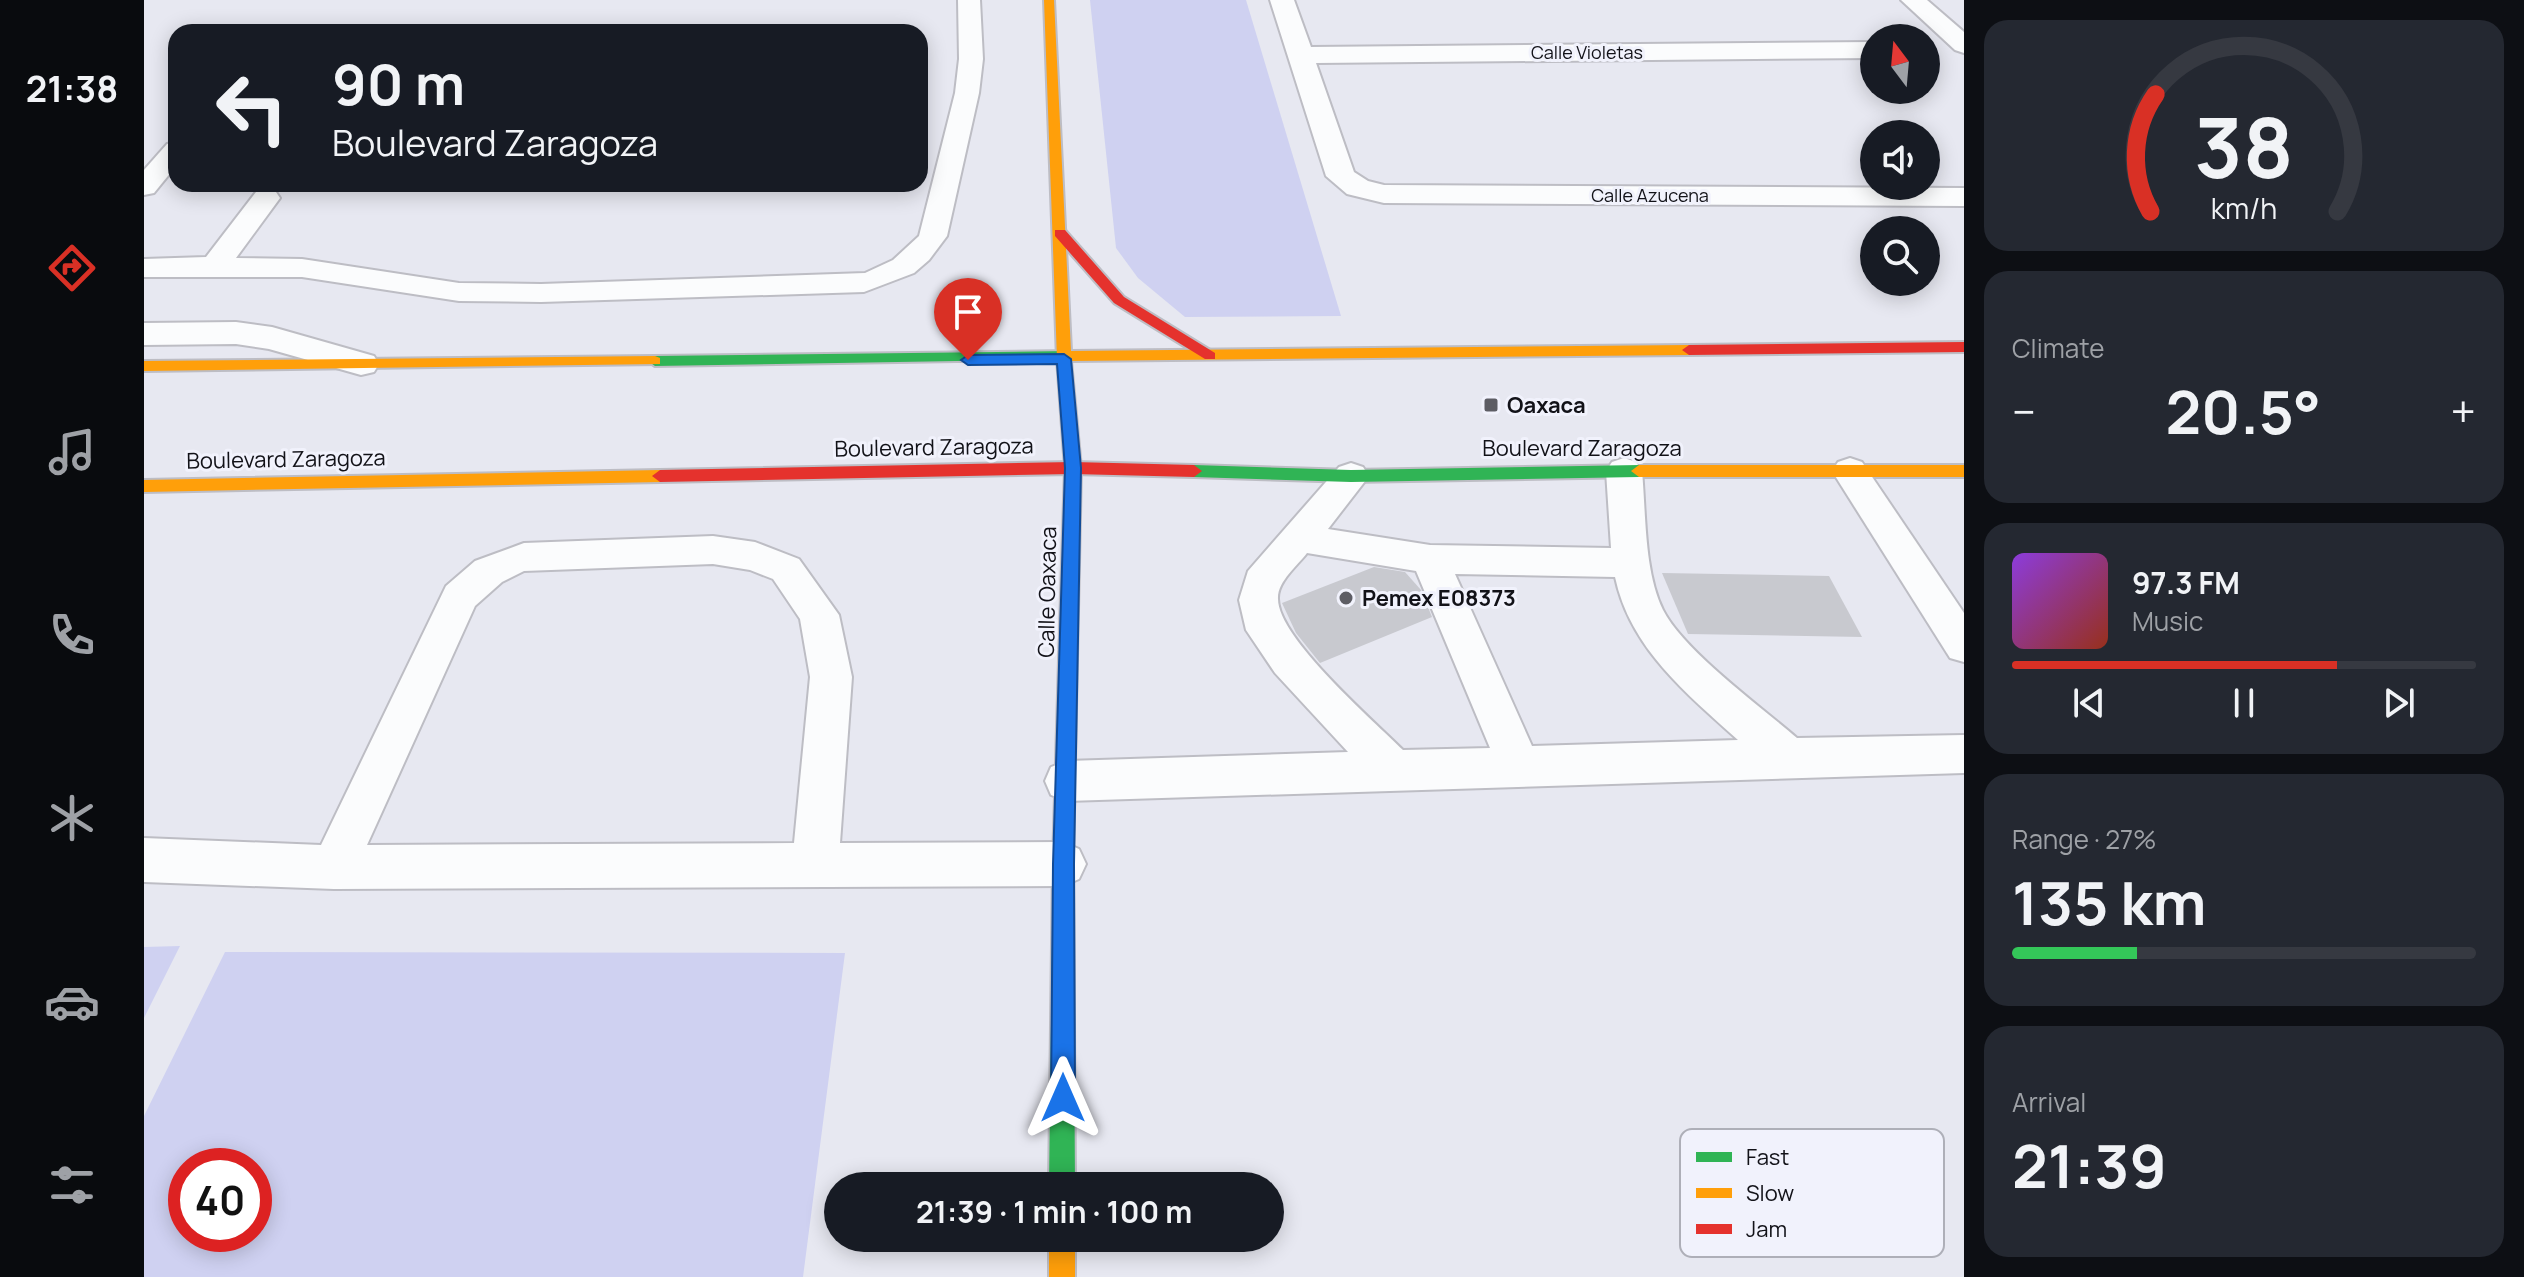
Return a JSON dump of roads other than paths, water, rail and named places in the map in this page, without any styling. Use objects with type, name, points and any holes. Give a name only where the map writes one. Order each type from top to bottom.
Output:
[{"type":"main road","name":"Calle Oaxaca","points":[[1049,0],[1064,359],[1073,468],[1063,864],[1062,1172]]},
{"type":"main road","points":[[1060,233],[1119,300],[1210,356]]},
{"type":"main road","points":[[144,366],[1064,359],[1964,347]]},
{"type":"main road","name":"Boulevard Zaragoza","points":[[144,486],[1073,468],[1351,476],[1624,471],[1964,471]]},
{"type":"main road","points":[[1062,1252],[1062,1277]]},
{"type":"street","points":[[1282,0],[1301,55]]},
{"type":"street","points":[[1913,0],[1964,47]]},
{"type":"street","points":[[1940,49],[1964,47]]},
{"type":"street","name":"Calle Violetas","points":[[1301,55],[1860,50]]},
{"type":"street","name":"Calle Azucena","points":[[1301,55],[1341,176],[1358,188],[1384,194],[1964,197]]},
{"type":"street","points":[[144,334],[236,333],[272,338],[361,364]]},
{"type":"lane","points":[[144,268],[302,268],[459,292],[541,293],[864,283],[900,272],[921,256],[933,236],[967,93],[971,59],[969,0]]},
{"type":"lane","points":[[144,187],[168,159]]},
{"type":"lane","points":[[215,266],[266,198]]},
{"type":"lane","points":[[1624,471],[1633,563],[1644,613],[1669,649],[1788,757]]},
{"type":"lane","points":[[1850,471],[1952,607],[1964,646]]},
{"type":"lane","points":[[1351,476],[1262,582],[1258,600],[1266,630],[1289,661],[1395,772]]},
{"type":"lane","points":[[1298,538],[1430,559],[1633,563]]},
{"type":"lane","points":[[334,867],[460,597],[480,575],[499,564],[524,557],[713,550],[755,556],[786,569],[819,615],[831,677],[815,865]]},
{"type":"lane","points":[[1430,559],[1520,768]]},
{"type":"lane","points":[[1067,781],[1964,754]]},
{"type":"lane","points":[[144,860],[334,867],[1063,864]]},
{"type":"place","name":"Oaxaca","points":[[1491,405]]},
{"type":"place","name":"Pemex E08373","points":[[1346,598]]}]
